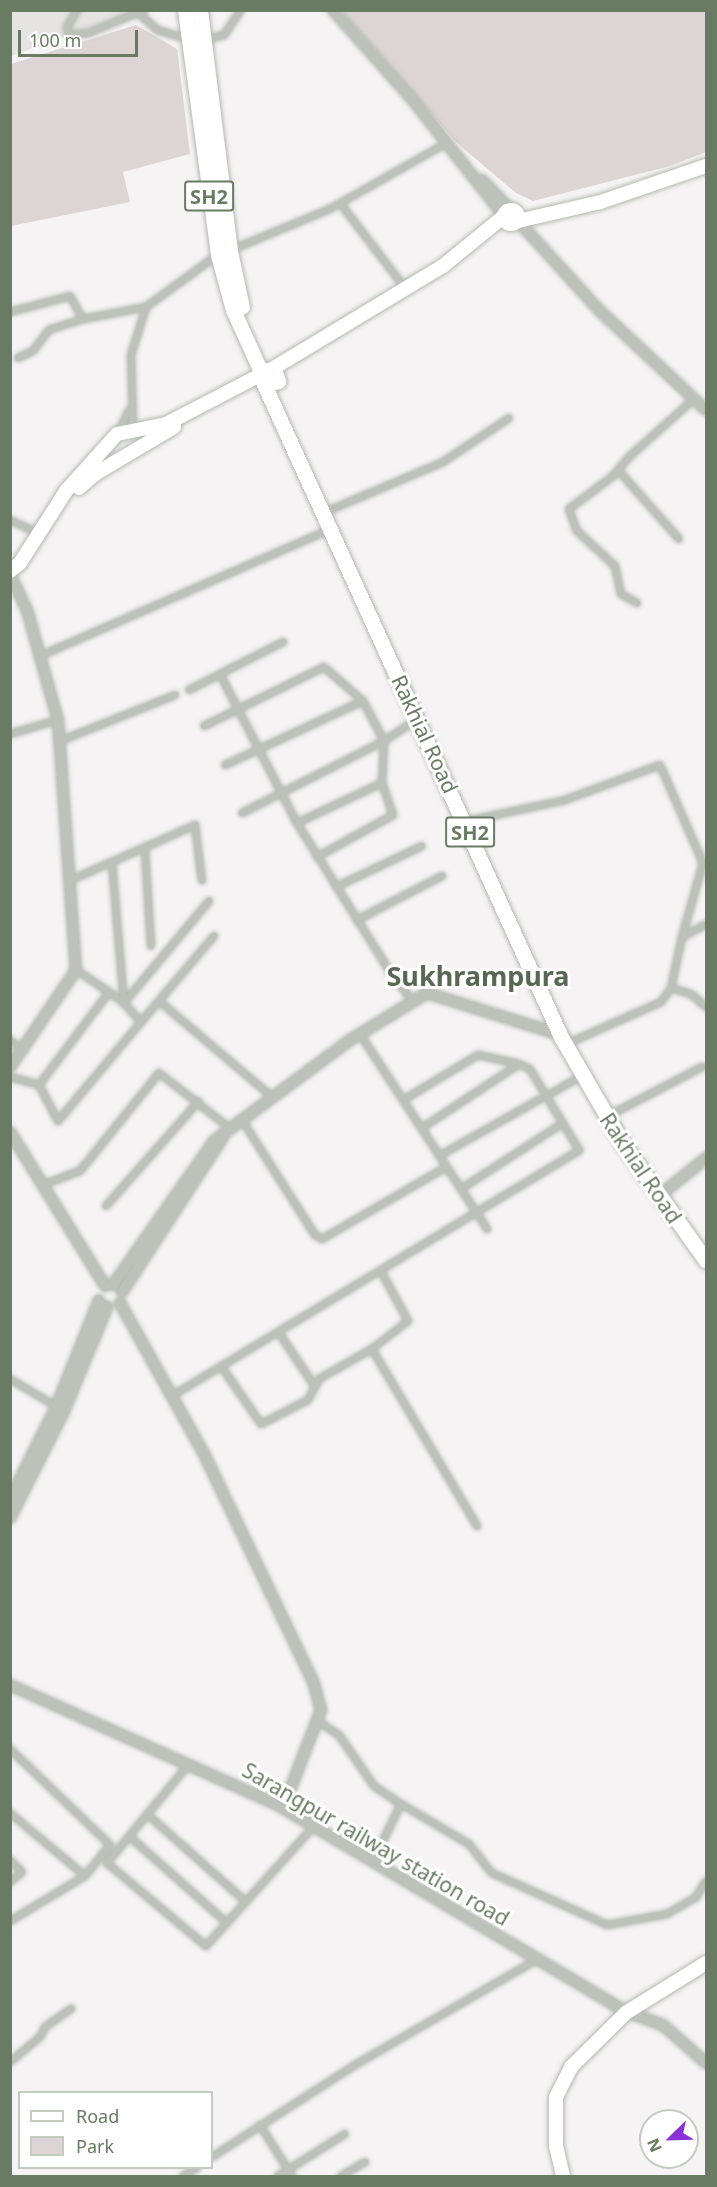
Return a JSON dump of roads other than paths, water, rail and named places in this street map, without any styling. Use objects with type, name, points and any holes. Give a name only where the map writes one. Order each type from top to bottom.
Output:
[{"type":"main road","name":"Rakhial Road","points":[[185,10],[194,40],[224,253],[260,354],[472,820],[582,1076],[706,1261]]},
{"type":"main road","name":"Rakhial Road","points":[[194,40],[200,10]]},
{"type":"main road","points":[[11,576],[39,533],[69,493],[91,471],[117,434],[166,424],[271,376],[512,218],[598,195],[706,160]]},
{"type":"main road","points":[[91,471],[131,452],[271,376],[443,266],[512,218],[600,202],[706,166]]},
{"type":"main road","name":"Rakhial Road","points":[[271,376],[331,529],[567,1038],[661,1195],[706,1251]]},
{"type":"main road","points":[[131,452],[138,441],[133,429]]},
{"type":"main road","points":[[11,576],[26,567],[69,493]]},
{"type":"main road","points":[[564,2176],[556,2146],[556,2097],[571,2067],[627,2012],[706,1964]]},
{"type":"street","points":[[77,10],[68,27],[69,35],[88,33],[144,10]]},
{"type":"street","points":[[136,13],[157,30],[194,40],[224,35],[240,10]]},
{"type":"street","points":[[333,10],[412,99],[448,148],[532,240],[599,310],[706,410]]},
{"type":"street","points":[[18,358],[33,351],[49,330],[83,319],[146,307],[224,253],[340,203],[448,148]]},
{"type":"street","points":[[340,203],[406,288]]},
{"type":"street","points":[[10,312],[70,296],[83,319]]},
{"type":"street","points":[[133,429],[130,403],[131,355],[146,307]]},
{"type":"street","points":[[636,603],[621,594],[615,566],[577,531],[569,509],[618,470],[694,399]]},
{"type":"street","points":[[117,434],[130,403]]},
{"type":"street","points":[[330,510],[443,462],[509,418]]},
{"type":"street","points":[[618,470],[679,539]]},
{"type":"street","points":[[10,520],[39,533]]},
{"type":"street","points":[[40,656],[331,529]]},
{"type":"street","points":[[10,1067],[76,970],[58,720],[27,610],[11,576]]},
{"type":"street","points":[[189,690],[283,642]]},
{"type":"street","points":[[204,726],[324,667],[363,701],[384,741],[382,783],[392,817],[317,857]]},
{"type":"street","points":[[220,674],[317,857],[413,1001]]},
{"type":"street","points":[[60,741],[175,695]]},
{"type":"street","points":[[225,765],[363,701]]},
{"type":"street","points":[[10,734],[58,720]]},
{"type":"street","points":[[242,813],[384,741],[419,720]]},
{"type":"street","points":[[10,1518],[60,1409],[103,1303],[115,1291],[215,1140],[360,1034],[427,993],[567,1038],[661,1002],[671,988],[682,937],[704,863],[660,765],[565,800],[472,820]]},
{"type":"street","points":[[297,823],[382,783]]},
{"type":"street","points":[[71,880],[145,850],[195,825],[202,881]]},
{"type":"street","points":[[336,887],[422,846]]},
{"type":"street","points":[[145,850],[151,946]]},
{"type":"street","points":[[112,863],[124,1003]]},
{"type":"street","points":[[357,920],[442,876]]},
{"type":"street","points":[[124,1003],[209,901]]},
{"type":"street","points":[[682,937],[706,924]]},
{"type":"street","points":[[10,1077],[39,1085],[58,1121],[214,936]]},
{"type":"street","points":[[76,970],[124,1003],[141,1022]]},
{"type":"street","points":[[671,988],[691,994],[706,1007]]},
{"type":"street","points":[[39,1085],[109,992]]},
{"type":"street","points":[[159,1001],[272,1097]]},
{"type":"street","points":[[360,1034],[405,1099],[487,1229]]},
{"type":"street","points":[[10,1040],[22,1050]]},
{"type":"street","points":[[172,1396],[579,1150],[530,1069],[519,1064],[478,1055],[405,1099]]},
{"type":"street","points":[[422,1128],[519,1064]]},
{"type":"street","points":[[612,1114],[702,1067]]},
{"type":"street","points":[[43,1185],[80,1171],[159,1073],[199,1101],[227,1133]]},
{"type":"street","points":[[552,1093],[582,1076]]},
{"type":"street","points":[[439,1156],[540,1099]]},
{"type":"street","points":[[106,1206],[199,1101]]},
{"type":"street","points":[[242,1120],[315,1235],[322,1239],[446,1167]]},
{"type":"street","points":[[461,1189],[563,1123]]},
{"type":"street","points":[[10,1132],[115,1291],[172,1396],[314,1684],[321,1710],[283,1808]]},
{"type":"street","points":[[661,1195],[706,1158]]},
{"type":"street","points":[[221,1366],[261,1424],[308,1400],[314,1385],[372,1349],[408,1321],[381,1271]]},
{"type":"street","points":[[103,1303],[115,1291]]},
{"type":"street","points":[[279,1333],[314,1385]]},
{"type":"street","points":[[372,1349],[477,1526]]},
{"type":"street","points":[[10,1378],[60,1409]]},
{"type":"street","points":[[10,1499],[60,1409]]},
{"type":"street","name":"Sarangpur railway station road","points":[[10,1685],[189,1763],[283,1808],[627,2012],[663,2025],[706,2063]]},
{"type":"street","points":[[318,1721],[339,1735],[374,1786],[469,1844],[492,1873],[607,1925],[667,1914],[696,1897],[706,1881]]},
{"type":"street","points":[[10,1749],[117,1851]]},
{"type":"street","points":[[189,1763],[107,1863],[206,1946],[314,1826]]},
{"type":"street","points":[[373,1862],[401,1804]]},
{"type":"street","points":[[10,1813],[85,1876]]},
{"type":"street","points":[[147,1815],[246,1902]]},
{"type":"street","points":[[129,1836],[227,1923]]},
{"type":"street","points":[[10,1921],[85,1876],[110,1845]]},
{"type":"street","points":[[10,1860],[22,1872],[10,1882]]},
{"type":"street","points":[[213,2156],[355,2065],[538,1959]]},
{"type":"street","points":[[10,2062],[40,2037],[45,2027],[72,2009]]},
{"type":"street","points":[[260,2125],[292,2176]]},
{"type":"street","points":[[278,2176],[345,2134]]},
{"type":"street","points":[[341,2176],[365,2162]]},
{"type":"street","points":[[183,2176],[194,2172]]},
{"type":"district","name":"Sukhrampura","points":[[478,976]]}]
